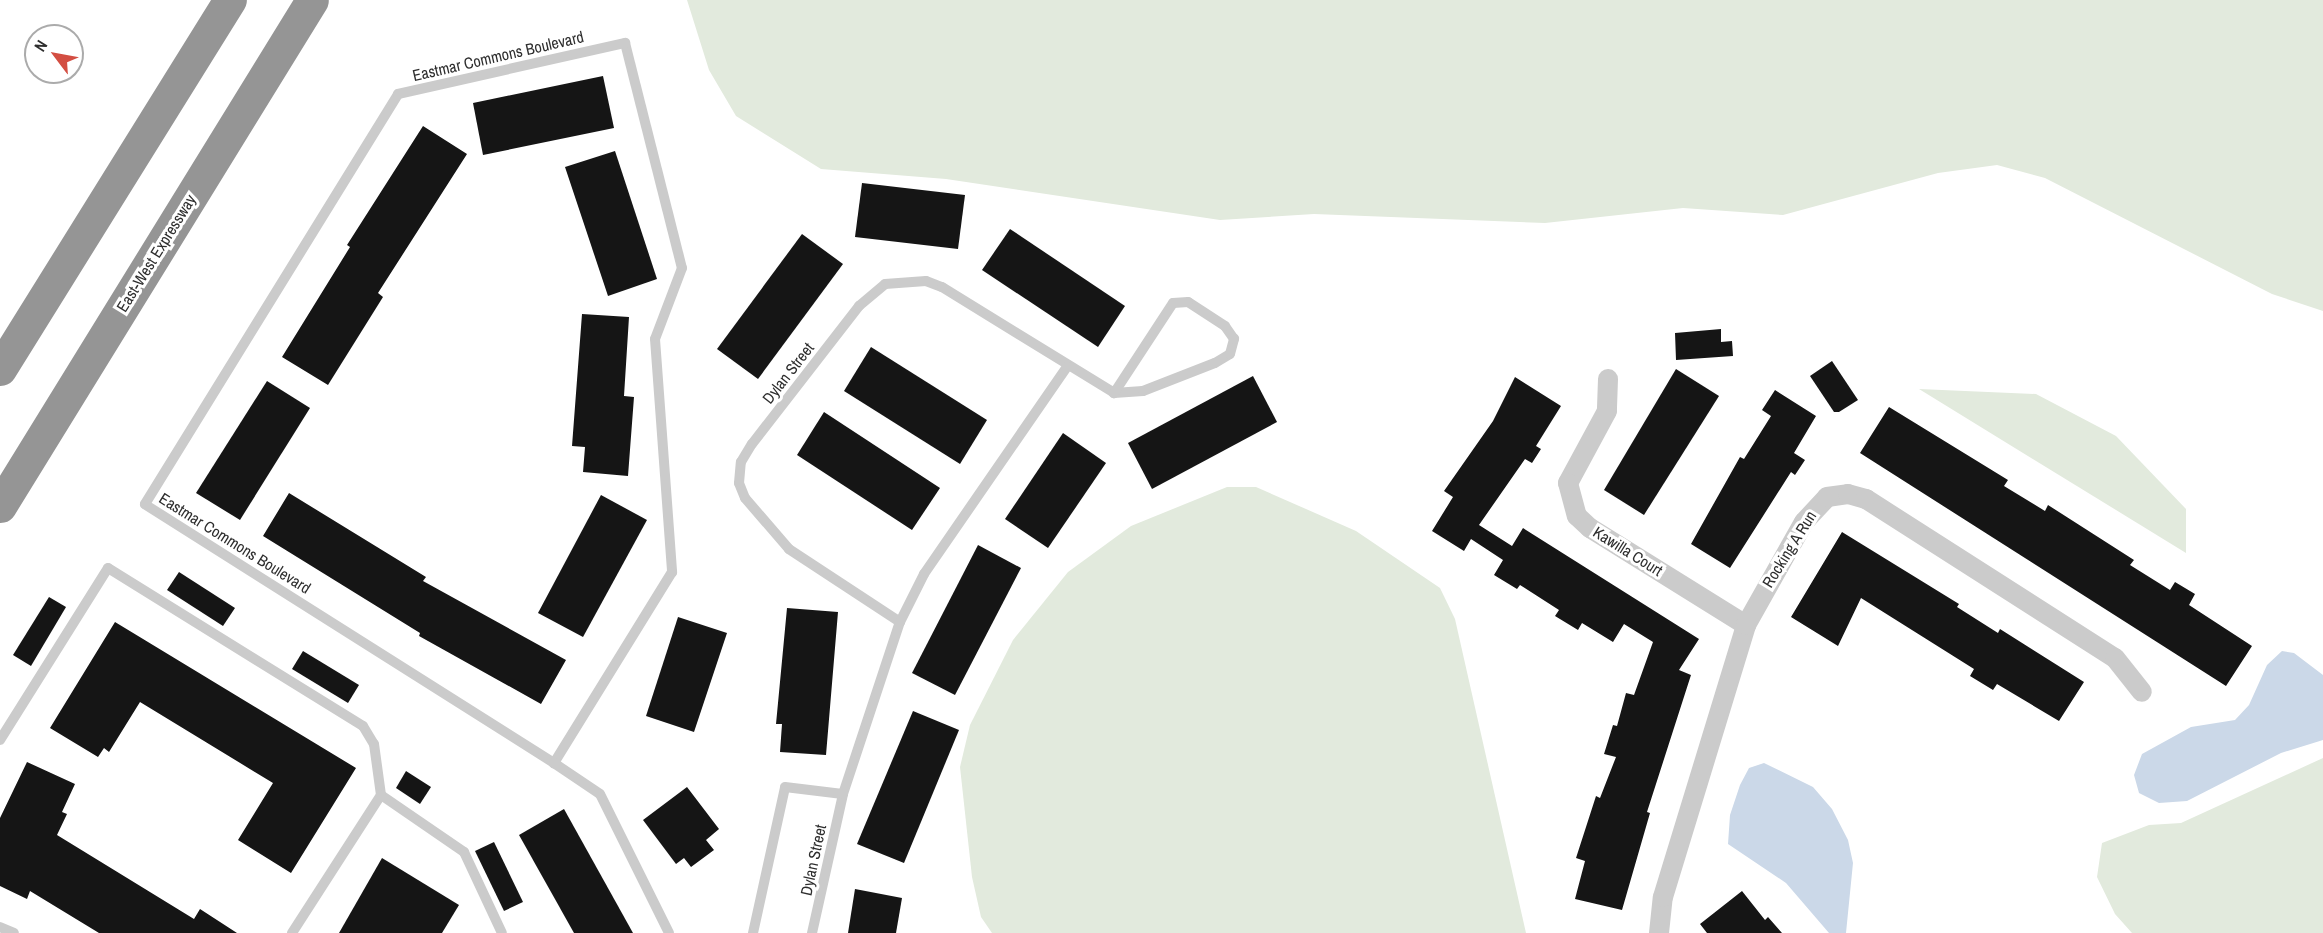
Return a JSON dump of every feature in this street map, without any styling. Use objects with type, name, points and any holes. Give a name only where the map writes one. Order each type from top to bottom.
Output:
[{"type":"highway","points":[[0,369],[230,0]]},
{"type":"highway","name":"East-West Expressway","points":[[0,505],[312,0]]},
{"type":"street","name":"Kawilla Court","points":[[1608,380],[1607,411],[1568,483],[1577,516],[1590,528],[1746,625]]},
{"type":"street","name":"Rocking A Run","points":[[1659,933],[1663,897],[1746,625],[1761,593],[1814,508],[1832,495],[1853,494],[2115,658],[2142,692]]},
{"type":"lane","name":"Eastmar Commons Boulevard","points":[[554,763],[672,572],[655,339],[682,268],[624,43],[398,94],[146,504],[600,794],[669,933]]},
{"type":"lane","name":"Dylan Street","points":[[900,622],[789,549],[745,498],[739,483],[741,462],[752,444],[859,306],[885,284],[926,281],[942,287],[1067,368],[1114,393]]},
{"type":"lane","points":[[1188,302],[1225,327],[1234,339],[1230,354],[1215,363],[1143,391],[1114,393],[1173,303],[1188,302]]},
{"type":"lane","name":"Dylan Street","points":[[812,933],[843,794],[900,622],[924,574],[1067,368]]},
{"type":"lane","points":[[0,740],[108,568],[363,726],[374,744],[381,795],[292,933]]},
{"type":"lane","points":[[753,933],[785,787],[843,794]]},
{"type":"lane","points":[[381,795],[464,852],[502,933]]},
{"type":"lane","points":[[0,927],[15,933]]},
{"type":"shaded area","points":[[687,0],[2323,0],[2323,311],[2272,294],[2045,178],[1997,165],[1938,173],[1783,215],[1683,208],[1545,223],[1314,214],[1220,220],[946,179],[821,169],[736,116],[709,70]]},
{"type":"shaded area","points":[[1919,389],[2036,394],[2116,436],[2186,509],[2186,553]]},
{"type":"shaded area","points":[[1227,487],[1256,487],[1356,531],[1440,588],[1455,619],[1526,933],[992,933],[981,917],[972,877],[960,767],[970,725],[1013,640],[1068,572],[1131,526]]},
{"type":"shaded area","points":[[2323,758],[2323,933],[2132,933],[2115,914],[2097,877],[2102,843],[2149,825],[2181,823]]},
{"type":"water","points":[[2282,651],[2294,653],[2323,675],[2323,740],[2281,753],[2187,801],[2159,803],[2139,793],[2134,775],[2142,754],[2191,727],[2235,720],[2249,705],[2267,665]]},
{"type":"water","points":[[1764,763],[1813,787],[1832,809],[1848,840],[1853,863],[1846,933],[1829,933],[1786,883],[1728,844],[1730,815],[1740,785],[1749,768]]},
{"type":"building","points":[[603,76],[614,128],[483,155],[473,103]]},
{"type":"building","points":[[423,126],[467,154],[378,293],[383,297],[328,385],[282,357],[350,247],[347,245]]},
{"type":"building","points":[[615,151],[657,279],[608,296],[565,167]]},
{"type":"building","points":[[862,183],[965,195],[958,249],[855,237]]},
{"type":"building","points":[[1010,229],[1125,306],[1098,347],[982,270]]},
{"type":"building","points":[[802,234],[843,264],[758,379],[717,349]]},
{"type":"building","points":[[582,314],[629,317],[624,396],[634,397],[628,476],[583,472],[585,447],[572,446]]},
{"type":"building","points":[[1721,329],[1721,342],[1732,341],[1733,356],[1676,360],[1675,333]]},
{"type":"building","points":[[871,347],[987,420],[960,464],[844,391]]},
{"type":"building","points":[[1832,361],[1858,400],[1839,412],[1834,412],[1810,376]]},
{"type":"building","points":[[1676,369],[1719,396],[1644,515],[1604,490]]},
{"type":"building","points":[[1253,376],[1277,422],[1152,489],[1128,443]]},
{"type":"building","points":[[1515,377],[1561,406],[1536,446],[1541,449],[1532,463],[1525,459],[1479,525],[1512,546],[1523,528],[1699,639],[1679,670],[1691,675],[1647,812],[1650,813],[1622,910],[1575,899],[1585,861],[1576,858],[1596,796],[1600,798],[1616,757],[1604,754],[1613,725],[1617,726],[1626,693],[1634,695],[1653,642],[1624,624],[1613,642],[1582,623],[1578,630],[1555,616],[1559,610],[1520,585],[1517,589],[1494,575],[1503,560],[1471,539],[1464,551],[1432,531],[1453,497],[1444,491],[1493,421]]},
{"type":"building","points":[[267,381],[310,408],[240,520],[196,493]]},
{"type":"building","points":[[1775,390],[1816,416],[1794,453],[1805,460],[1795,475],[1791,472],[1730,568],[1691,544],[1740,457],[1744,459],[1771,416],[1762,410]]},
{"type":"building","points":[[1889,407],[2008,480],[2004,486],[2045,511],[2048,505],[2134,560],[2130,565],[2170,590],[2175,582],[2195,594],[2189,605],[2252,646],[2226,686],[1860,453]]},
{"type":"building","points":[[824,412],[940,488],[912,530],[797,455]]},
{"type":"building","points":[[1063,433],[1106,463],[1048,548],[1005,519]]},
{"type":"building","points":[[289,493],[426,577],[423,581],[566,660],[541,704],[419,636],[420,633],[263,536]]},
{"type":"building","points":[[601,495],[647,520],[583,637],[538,613]]},
{"type":"building","points":[[1842,532],[1959,604],[1957,607],[1998,633],[2000,629],[2084,682],[2059,721],[1997,684],[1993,690],[1970,676],[1974,669],[1861,598],[1838,646],[1791,617]]},
{"type":"building","points":[[978,545],[1021,568],[955,695],[912,673]]},
{"type":"building","points":[[179,572],[235,608],[223,626],[167,590]]},
{"type":"building","points":[[49,597],[66,607],[31,666],[13,655]]},
{"type":"building","points":[[787,608],[838,612],[826,755],[780,752],[782,724],[776,724]]},
{"type":"building","points":[[678,617],[727,633],[694,732],[646,716]]},
{"type":"building","points":[[115,622],[356,768],[291,873],[238,840],[273,783],[140,702],[109,752],[104,748],[98,757],[50,728]]},
{"type":"building","points":[[303,651],[359,685],[348,703],[292,669]]},
{"type":"building","points":[[913,711],[959,730],[904,863],[857,844]]},
{"type":"building","points":[[27,762],[75,784],[62,812],[67,814],[57,835],[194,919],[200,909],[237,933],[99,933],[30,891],[27,899],[0,886],[0,818]]},
{"type":"building","points":[[406,771],[431,787],[420,804],[396,788]]},
{"type":"building","points":[[687,787],[719,829],[706,840],[714,850],[691,867],[684,858],[676,864],[643,820]]},
{"type":"building","points":[[564,809],[633,933],[574,933],[519,835]]},
{"type":"building","points":[[494,842],[523,902],[504,911],[475,851]]},
{"type":"building","points":[[382,858],[459,905],[442,933],[339,933]]},
{"type":"building","points":[[855,889],[902,898],[896,933],[848,933]]},
{"type":"building","points":[[1742,891],[1765,920],[1768,917],[1782,933],[1707,933],[1700,924]]}]
